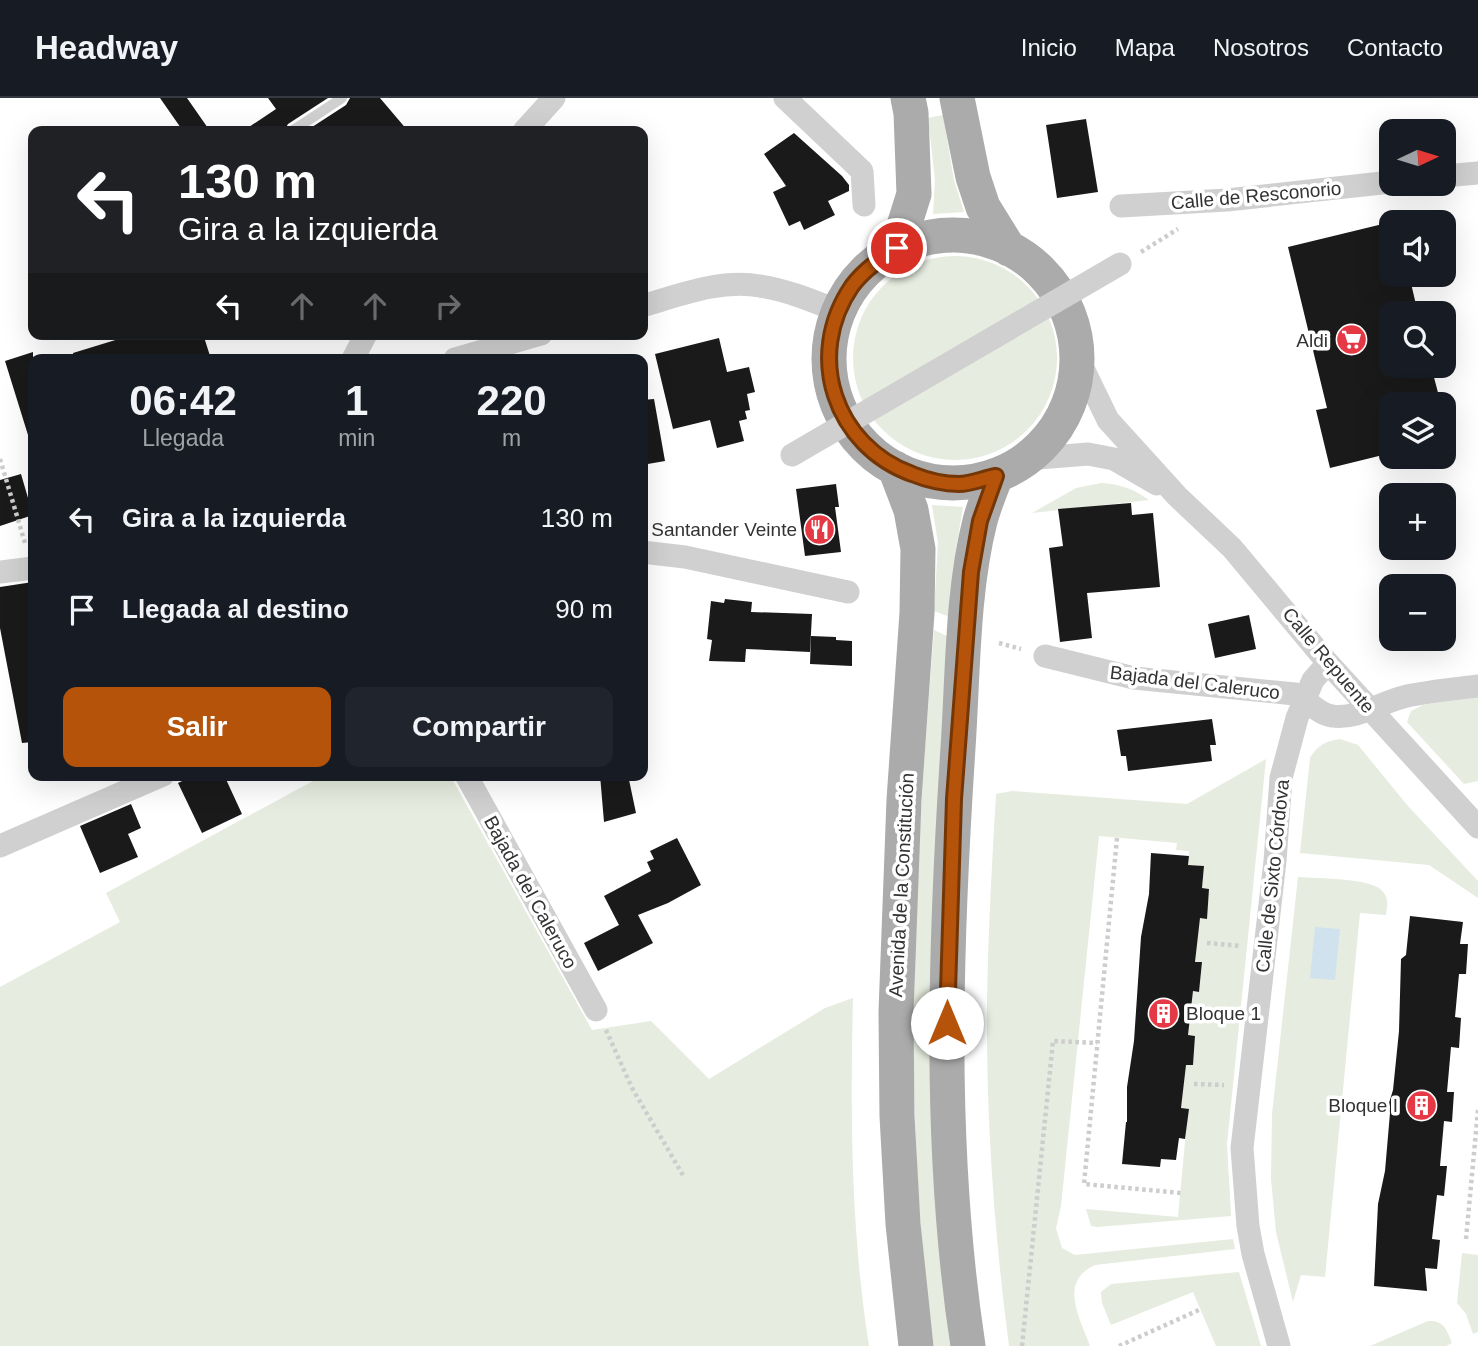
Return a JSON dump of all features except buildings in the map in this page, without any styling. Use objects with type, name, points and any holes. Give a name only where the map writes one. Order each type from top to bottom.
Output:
[{"type":"main road","points":[[897,248],[914,194],[908,98]]},
{"type":"main road","points":[[957,98],[973,177],[983,207],[1009,248]]},
{"type":"main road","points":[[955,236],[979,239],[1009,248],[1033,264],[1058,293],[1071,322],[1077,356],[1076,384],[1067,410],[1044,445],[996,476],[960,484],[930,481],[895,468],[870,451],[850,428],[836,401],[829,371],[830,340],[838,311],[853,285],[872,264],[897,248],[925,239],[955,236]]},
{"type":"main road","name":"Avenida de la Constitución","points":[[895,468],[911,510],[918,549],[896,1012],[898,1143],[916,1346]]},
{"type":"main road","points":[[968,1346],[953,1208],[946,997],[954,799],[971,572],[980,521],[996,476]]},
{"type":"street","points":[[529,126],[554,98]]},
{"type":"street","points":[[785,98],[862,171],[864,205]]},
{"type":"street","points":[[1456,175],[1478,173]]},
{"type":"street","name":"Calle de Resconorio","points":[[1121,206],[1227,200],[1379,183]]},
{"type":"street","points":[[792,455],[1120,264]]},
{"type":"street","points":[[648,304],[702,289],[760,285],[806,298],[838,311]]},
{"type":"street","points":[[472,354],[520,340]]},
{"type":"street","name":"Calle Repuente","points":[[1077,356],[1108,420],[1177,496],[1232,548],[1328,663],[1478,827]]},
{"type":"street","name":"Calle Repuente","points":[[1026,459],[1088,454],[1114,459],[1177,496]]},
{"type":"street","points":[[648,553],[685,556],[848,592]]},
{"type":"street","points":[[0,572],[28,569]]},
{"type":"street","name":"Bajada del Caleruco","points":[[1045,656],[1134,678],[1279,691],[1305,699]]},
{"type":"street","name":"Calle de Sixto Córdova","points":[[1279,1346],[1248,1226],[1242,1149],[1275,861],[1281,778],[1297,718],[1313,680],[1328,663]]},
{"type":"street","points":[[1305,699],[1317,711],[1332,716],[1345,716],[1405,696],[1478,685]]},
{"type":"street","points":[[0,846],[149,781]]},
{"type":"street","name":"Bajada del Caleruco","points":[[469,781],[596,1010]]},
{"type":"lane","points":[[300,126],[342,98]]},
{"type":"path","points":[[1120,264],[1180,229]]},
{"type":"path","points":[[0,459],[28,551]]},
{"type":"path","points":[[1117,838],[1084,1184],[1181,1193]]},
{"type":"path","points":[[1207,943],[1247,946]]},
{"type":"path","points":[[596,1010],[632,1088],[684,1177]]},
{"type":"path","points":[[1021,1346],[1053,1041],[1097,1043]]},
{"type":"path","points":[[1194,1084],[1232,1085]]},
{"type":"path","points":[[1466,1239],[1475,1167],[1478,1110]]},
{"type":"path","points":[[1119,1346],[1200,1309]]},
{"type":"shaded area","points":[[943,115],[954,180],[964,212],[933,214],[935,180],[928,118]]},
{"type":"shaded area","points":[[955,256],[994,264],[1012,273],[1027,286],[1040,301],[1049,319],[1057,358],[1049,397],[1040,415],[1027,430],[1012,443],[994,452],[955,460],[916,452],[898,443],[883,430],[870,415],[861,397],[853,358],[861,319],[870,301],[883,286],[898,273],[916,264]]},
{"type":"shaded area","points":[[1101,483],[1126,488],[1149,500],[1032,513],[1076,488]]},
{"type":"shaded area","points":[[932,505],[963,507],[950,617],[934,611],[938,543]]},
{"type":"shaded area","points":[[934,630],[949,637],[930,1074],[937,1226],[950,1346],[934,1346],[923,1257],[914,1078],[914,989],[921,809]]},
{"type":"shaded area","points":[[1478,696],[1478,781],[1464,784],[1407,722],[1411,711],[1423,705]]},
{"type":"shaded area","points":[[1340,739],[1358,745],[1408,806],[1478,881],[1478,898],[1429,865],[1300,853],[1310,758],[1322,745]]},
{"type":"shaded area","points":[[1266,759],[1227,1144],[1231,1216],[1091,1226],[1086,1209],[1178,1217],[1188,1110],[1181,1108],[1185,1065],[1193,1065],[1195,1036],[1188,1033],[1193,991],[1199,992],[1202,963],[1195,962],[1199,918],[1206,918],[1209,889],[1202,888],[1204,866],[1188,865],[1189,851],[1176,850],[1177,843],[1099,836],[1061,1206],[1056,1228],[1062,1248],[1075,1255],[1233,1239],[1235,1249],[1095,1265],[1077,1281],[1075,1291],[1077,1313],[1090,1346],[1009,1346],[995,1217],[988,1087],[990,898],[996,794],[1012,791],[1187,804]]},
{"type":"shaded area","points":[[313,781],[453,781],[592,1030],[651,1021],[709,1079],[825,1008],[853,998],[853,1173],[858,1260],[869,1346],[0,1346],[0,987],[120,922],[106,893]]},
{"type":"shaded area","points":[[1298,877],[1369,884],[1384,893],[1387,904],[1386,915],[1360,913],[1325,1277],[1301,1275],[1293,1302],[1276,1232],[1271,1179],[1272,1114]]},
{"type":"shaded area","points":[[1462,1253],[1478,1255],[1478,1332],[1473,1334],[1466,1314],[1457,1303]]},
{"type":"shaded area","points":[[1239,1272],[1261,1346],[1216,1346],[1193,1292],[1111,1325],[1102,1303],[1101,1292],[1111,1284]]},
{"type":"shaded area","points":[[1428,1321],[1441,1324],[1452,1343],[1446,1346],[1370,1346]]},
{"type":"water","points":[[1315,927],[1340,929],[1335,980],[1310,978]]},
{"type":"place","name":"Aldi","points":[[1351,340]]},
{"type":"place","name":"Santander Veinte","points":[[820,529]]},
{"type":"place","name":"Bloque 1","points":[[1163,1013]]},
{"type":"place","name":"Bloque I","points":[[1421,1105]]},
{"type":"route","points":[[897,248],[872,264],[853,285],[838,311],[830,340],[829,371],[836,401],[850,428],[870,451],[895,468],[930,481],[960,484],[996,476],[980,521],[971,572],[954,799],[947,1023]]}]
